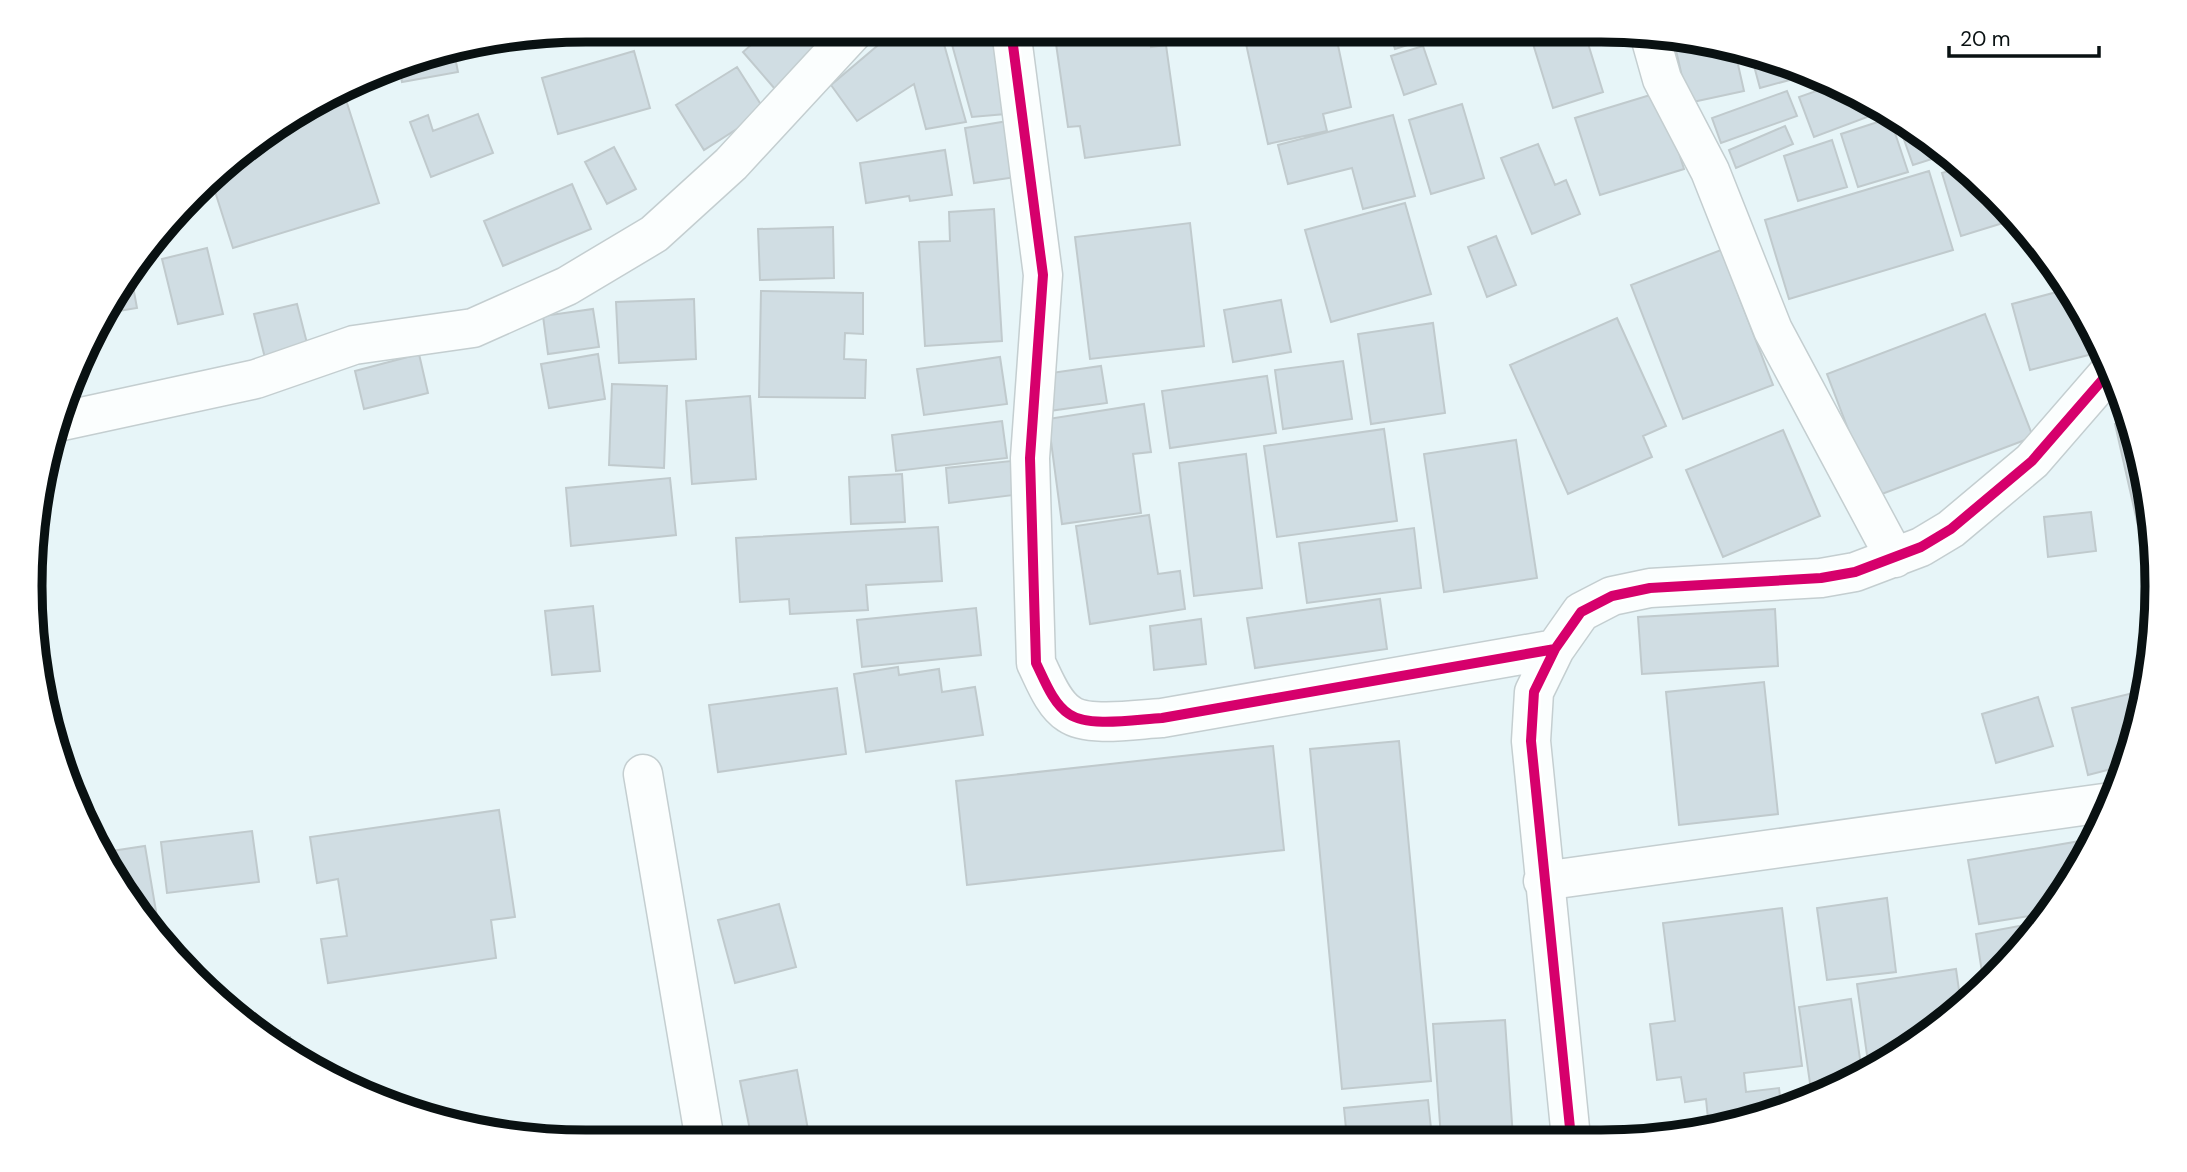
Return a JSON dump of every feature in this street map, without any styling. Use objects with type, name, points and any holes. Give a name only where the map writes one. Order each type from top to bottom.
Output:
[{"type":"street","points":[[68,420],[256,380],[354,345],[473,328],[566,286],[654,234],[731,164],[844,42]]},
{"type":"street","points":[[1013,42],[1043,275],[1030,458],[1036,663],[1051,692],[1069,715],[1097,721],[1162,718],[1555,649]]},
{"type":"street","points":[[1652,45],[1662,79],[1710,171],[1773,330],[1895,558]]},
{"type":"street","points":[[1571,1130],[1543,881],[1531,741],[1534,692],[1555,649],[1581,612],[1612,596],[1650,588],[1821,578],[1855,572],[1922,547],[1951,529],[2032,461],[2104,378]]},
{"type":"street","points":[[643,774],[703,1130]]},
{"type":"street","points":[[1543,881],[2100,804]]},
{"type":"building","points":[[754,42],[810,42],[819,52],[775,89],[743,52]]},
{"type":"building","points":[[882,42],[943,42],[966,122],[926,129],[914,84],[857,121],[831,85]]},
{"type":"building","points":[[951,42],[1007,42],[1017,113],[972,117]]},
{"type":"building","points":[[1056,42],[1150,42],[1151,47],[1166,45],[1180,145],[1085,158],[1080,126],[1068,127]]},
{"type":"building","points":[[1246,42],[1337,42],[1351,107],[1323,114],[1327,131],[1268,144]]},
{"type":"building","points":[[1393,42],[1417,42],[1395,49]]},
{"type":"building","points":[[1532,42],[1588,42],[1603,92],[1553,108]]},
{"type":"building","points":[[1423,46],[1436,84],[1404,95],[1391,56]]},
{"type":"building","points":[[1675,47],[1737,60],[1744,91],[1688,103]]},
{"type":"building","points":[[634,51],[650,108],[558,134],[542,78]]},
{"type":"building","points":[[455,58],[458,72],[402,82],[401,75]]},
{"type":"building","points":[[1754,64],[1796,78],[1760,88]]},
{"type":"building","points":[[737,67],[765,111],[704,150],[676,105]]},
{"type":"building","points":[[1822,89],[1869,113],[1870,116],[1814,137],[1799,97]]},
{"type":"building","points":[[1787,91],[1797,116],[1721,143],[1712,118]]},
{"type":"building","points":[[1660,92],[1684,169],[1600,195],[1575,118]]},
{"type":"building","points":[[346,100],[379,203],[233,248],[214,189],[255,154],[335,104]]},
{"type":"building","points":[[1462,104],[1484,178],[1431,194],[1409,120]]},
{"type":"building","points":[[478,114],[493,153],[431,177],[410,122],[428,115],[433,131]]},
{"type":"building","points":[[1393,115],[1415,196],[1363,209],[1352,168],[1288,184],[1278,145]]},
{"type":"building","points":[[1014,120],[1023,176],[974,183],[965,128]]},
{"type":"building","points":[[1882,121],[1893,128],[1908,172],[1858,187],[1841,134]]},
{"type":"building","points":[[1785,126],[1793,144],[1736,168],[1729,150]]},
{"type":"building","points":[[1902,133],[1936,158],[1913,165]]},
{"type":"building","points":[[1832,140],[1847,187],[1798,201],[1784,156]]},
{"type":"building","points":[[1538,144],[1555,185],[1566,180],[1580,214],[1532,234],[1501,158]]},
{"type":"building","points":[[614,147],[636,189],[607,204],[585,162]]},
{"type":"building","points":[[945,150],[952,195],[910,201],[909,196],[866,203],[860,163]]},
{"type":"building","points":[[1952,170],[2006,222],[1961,236],[1942,173]]},
{"type":"building","points":[[1929,171],[1953,250],[1789,299],[1765,220]]},
{"type":"building","points":[[572,184],[591,229],[503,266],[484,221]]},
{"type":"building","points":[[1405,203],[1431,294],[1331,322],[1305,230]]},
{"type":"building","points":[[994,209],[1002,341],[925,346],[919,242],[950,241],[949,212]]},
{"type":"building","points":[[1190,223],[1204,346],[1090,359],[1075,237]]},
{"type":"building","points":[[833,227],[834,278],[760,280],[758,229]]},
{"type":"building","points":[[1496,236],[1516,285],[1487,297],[1468,247]]},
{"type":"building","points":[[207,248],[223,314],[178,324],[162,259]]},
{"type":"building","points":[[1721,250],[1773,385],[1683,419],[1631,285]]},
{"type":"building","points":[[133,286],[137,308],[117,311]]},
{"type":"building","points":[[761,291],[863,293],[863,334],[845,333],[844,359],[866,360],[865,398],[759,397]]},
{"type":"building","points":[[2058,292],[2093,354],[2030,370],[2012,304]]},
{"type":"building","points":[[694,299],[696,359],[619,363],[616,302]]},
{"type":"building","points":[[1281,300],[1291,352],[1233,362],[1224,310]]},
{"type":"building","points":[[297,304],[308,347],[265,358],[254,314]]},
{"type":"building","points":[[593,309],[599,347],[548,354],[543,316]]},
{"type":"building","points":[[1985,314],[2033,437],[1874,497],[1827,374]]},
{"type":"building","points":[[1617,318],[1666,426],[1643,436],[1652,457],[1568,494],[1510,365]]},
{"type":"building","points":[[1433,323],[1445,413],[1371,424],[1358,334]]},
{"type":"building","points":[[419,354],[428,393],[364,409],[355,371]]},
{"type":"building","points":[[598,354],[605,399],[549,408],[541,364]]},
{"type":"building","points":[[1000,357],[1007,404],[924,415],[917,369]]},
{"type":"building","points":[[1343,361],[1352,419],[1283,429],[1275,370]]},
{"type":"building","points":[[1101,366],[1107,403],[1049,411],[1044,374]]},
{"type":"building","points":[[1267,376],[1276,433],[1170,448],[1162,391]]},
{"type":"building","points":[[612,384],[667,386],[664,468],[609,465]]},
{"type":"building","points":[[750,396],[756,479],[692,484],[686,401]]},
{"type":"building","points":[[1144,404],[1151,452],[1133,454],[1141,513],[1062,524],[1048,419]]},
{"type":"building","points":[[1002,421],[1007,458],[896,471],[892,435]]},
{"type":"building","points":[[2120,423],[2135,480],[2143,539],[2141,539],[2115,424]]},
{"type":"building","points":[[1384,429],[1397,521],[1277,537],[1264,446]]},
{"type":"building","points":[[1783,430],[1820,516],[1723,557],[1686,470]]},
{"type":"building","points":[[1516,440],[1537,578],[1444,592],[1424,454]]},
{"type":"building","points":[[1246,454],[1262,588],[1194,596],[1179,463]]},
{"type":"building","points":[[1011,461],[1014,495],[949,503],[946,468]]},
{"type":"building","points":[[902,474],[905,522],[851,524],[849,477]]},
{"type":"building","points":[[670,478],[676,535],[571,546],[566,488]]},
{"type":"building","points":[[2091,512],[2096,551],[2048,557],[2044,517]]},
{"type":"building","points":[[1149,515],[1158,574],[1180,571],[1185,609],[1090,624],[1076,526]]},
{"type":"building","points":[[938,527],[942,581],[866,585],[868,610],[790,614],[789,599],[740,602],[736,538]]},
{"type":"building","points":[[1414,528],[1421,588],[1307,603],[1299,543]]},
{"type":"building","points":[[1380,599],[1387,649],[1255,668],[1247,618]]},
{"type":"building","points":[[593,606],[600,671],[552,675],[545,611]]},
{"type":"building","points":[[976,608],[981,655],[862,667],[857,620]]},
{"type":"building","points":[[1775,609],[1778,666],[1642,674],[1638,617]]},
{"type":"building","points":[[1201,619],[1206,664],[1154,670],[1150,626]]},
{"type":"building","points":[[898,667],[899,675],[939,669],[942,692],[975,687],[983,735],[866,752],[854,674]]},
{"type":"building","points":[[1764,682],[1778,814],[1679,825],[1666,692]]},
{"type":"building","points":[[837,688],[846,754],[718,772],[709,705]]},
{"type":"building","points":[[2135,692],[2113,769],[2088,775],[2072,708]]},
{"type":"building","points":[[2038,697],[2053,746],[1996,763],[1982,714]]},
{"type":"building","points":[[1399,741],[1431,1081],[1342,1089],[1310,749]]},
{"type":"building","points":[[1273,746],[1284,850],[967,885],[956,781]]},
{"type":"building","points":[[499,810],[515,917],[491,920],[496,958],[328,983],[321,939],[347,936],[338,879],[317,883],[310,837]]},
{"type":"building","points":[[252,831],[259,882],[167,893],[161,842]]},
{"type":"building","points":[[2081,841],[2034,915],[1979,924],[1968,860]]},
{"type":"building","points":[[145,846],[158,922],[134,888],[111,851]]},
{"type":"building","points":[[1887,898],[1896,972],[1827,980],[1817,908]]},
{"type":"building","points":[[779,904],[796,967],[735,983],[718,920]]},
{"type":"building","points":[[1782,908],[1802,1066],[1744,1073],[1746,1092],[1779,1088],[1780,1099],[1708,1120],[1706,1099],[1685,1102],[1681,1077],[1657,1080],[1650,1024],[1675,1021],[1663,923]]},
{"type":"building","points":[[2027,925],[1986,971],[1982,972],[1976,934]]},
{"type":"building","points":[[1956,969],[1960,995],[1932,1018],[1868,1060],[1857,984]]},
{"type":"building","points":[[1851,999],[1861,1064],[1811,1088],[1799,1007]]},
{"type":"building","points":[[1505,1020],[1512,1130],[1440,1130],[1433,1024]]},
{"type":"building","points":[[797,1070],[808,1130],[750,1130],[740,1081]]},
{"type":"building","points":[[1428,1100],[1431,1130],[1346,1130],[1344,1108]]},
{"type":"cycle path","points":[[1013,42],[1043,275],[1030,458],[1036,663],[1063,710],[1078,718],[1101,722],[1162,718],[1555,649]]},
{"type":"cycle path","points":[[1570,1130],[1531,741],[1534,692],[1555,649],[1581,612],[1612,596],[1650,588],[1821,578],[1855,572],[1921,547],[1951,529],[2032,461],[2104,378]]}]
